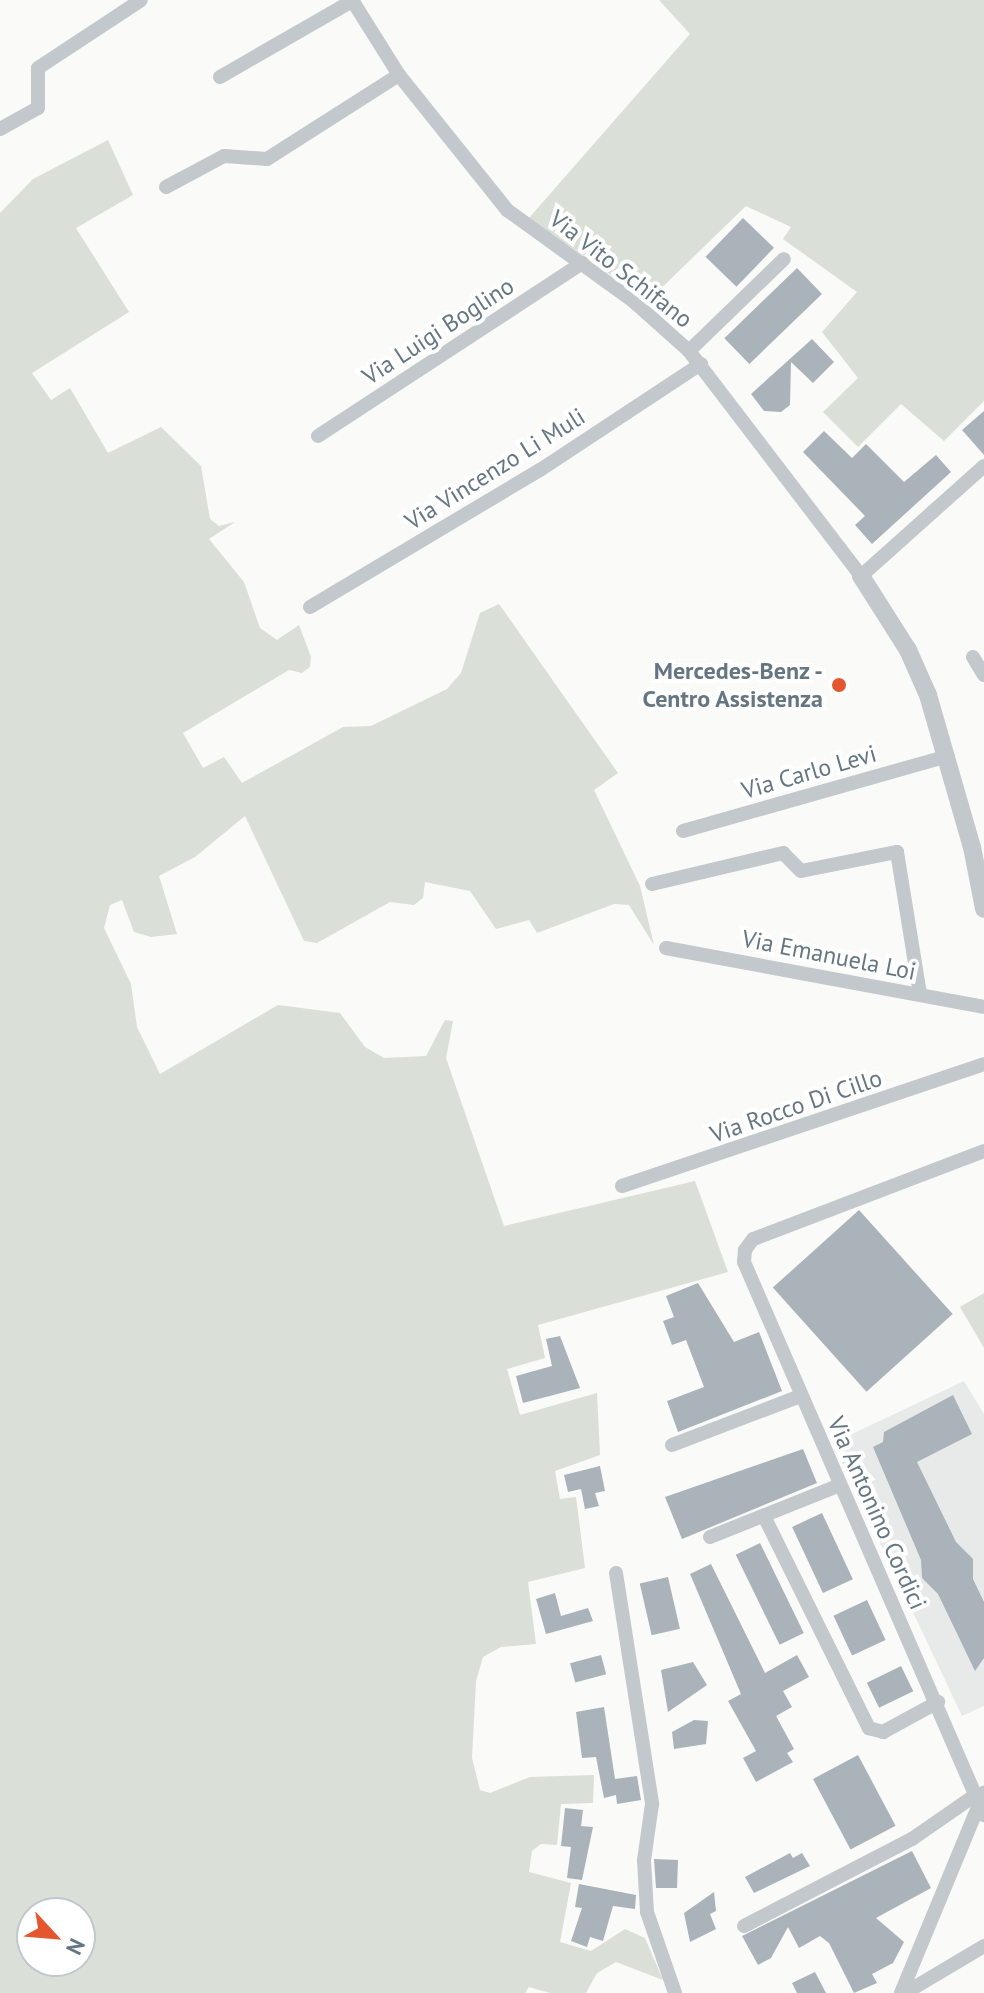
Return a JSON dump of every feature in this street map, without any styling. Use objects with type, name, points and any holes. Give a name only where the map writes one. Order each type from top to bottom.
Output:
[{"type":"street","points":[[0,129],[38,108],[38,68],[141,0]]},
{"type":"street","points":[[220,77],[352,0]]},
{"type":"street","name":"Via Vito Schifano","points":[[352,0],[399,75],[507,210],[582,263],[689,351],[861,576]]},
{"type":"street","points":[[166,187],[224,156],[267,159],[399,75]]},
{"type":"street","points":[[689,351],[784,259]]},
{"type":"street","name":"Via Luigi Boglino","points":[[318,436],[582,263]]},
{"type":"street","name":"Via Vincenzo Li Muli","points":[[310,607],[540,470],[701,364]]},
{"type":"street","points":[[984,466],[861,576],[908,650],[948,756],[984,909]]},
{"type":"street","points":[[973,657],[984,675]]},
{"type":"street","name":"Via Carlo Levi","points":[[683,831],[948,756]]},
{"type":"street","points":[[652,884],[783,853],[801,871],[897,852],[920,994]]},
{"type":"street","name":"Via Emanuela Loi","points":[[666,948],[984,1007]]},
{"type":"street","name":"Via Rocco Di Cillo","points":[[622,1186],[984,1064]]},
{"type":"street","name":"Via Antonino Cordici","points":[[980,1803],[744,1262],[745,1250],[753,1239],[984,1151]]},
{"type":"street","points":[[672,1445],[800,1396]]},
{"type":"street","points":[[710,1537],[840,1485]]},
{"type":"street","points":[[764,1516],[869,1728],[883,1732],[938,1702]]},
{"type":"street","points":[[616,1573],[652,1804],[644,1860],[647,1912],[675,1993]]},
{"type":"street","points":[[744,1926],[980,1803]]},
{"type":"street","points":[[903,1993],[980,1803]]},
{"type":"street","points":[[903,1993],[983,1949]]},
{"type":"shaded area","points":[[659,0],[984,0],[984,401],[944,441],[901,404],[858,447],[823,412],[858,378],[822,332],[857,292],[783,239],[791,227],[746,206],[648,301],[529,218],[690,34]]},
{"type":"shaded area","points":[[108,140],[133,195],[76,228],[129,312],[32,373],[51,400],[70,388],[108,453],[161,427],[201,466],[210,519],[219,526],[235,522],[209,539],[244,582],[260,628],[277,640],[299,625],[311,657],[310,667],[302,673],[289,670],[183,733],[203,768],[224,757],[242,783],[343,727],[371,726],[447,689],[461,673],[480,613],[499,604],[618,773],[594,790],[640,886],[654,945],[629,905],[614,904],[537,933],[529,920],[496,929],[470,891],[425,882],[423,898],[414,905],[390,902],[317,943],[304,941],[245,816],[195,857],[159,876],[177,934],[151,937],[134,932],[122,900],[110,905],[104,928],[131,984],[137,1027],[160,1074],[278,1005],[340,1013],[365,1047],[384,1058],[426,1056],[445,1020],[453,1021],[446,1058],[504,1226],[695,1181],[728,1272],[538,1325],[545,1358],[507,1369],[520,1415],[597,1393],[600,1455],[555,1471],[560,1499],[576,1497],[585,1568],[528,1582],[536,1644],[501,1647],[483,1657],[476,1681],[472,1758],[480,1790],[490,1793],[530,1777],[594,1775],[593,1803],[561,1804],[557,1845],[541,1844],[532,1851],[529,1872],[571,1883],[560,1942],[591,1951],[625,1929],[645,1938],[663,1980],[616,1962],[597,1973],[586,1993],[550,1993],[529,1987],[525,1993],[0,1993],[0,213],[33,179]]},
{"type":"shaded area","points":[[984,1293],[984,1348],[960,1307]]},
{"type":"shaded area","points":[[964,1381],[984,1414],[984,1706],[962,1716],[833,1443]]},
{"type":"building","points":[[743,218],[774,248],[736,287],[705,257]]},
{"type":"building","points":[[797,268],[822,294],[749,364],[724,338]]},
{"type":"building","points":[[812,339],[834,362],[813,383],[791,362],[790,405],[781,412],[764,411],[751,394]]},
{"type":"building","points":[[984,411],[984,455],[962,430]]},
{"type":"building","points":[[824,431],[852,458],[866,444],[904,482],[936,455],[951,472],[872,544],[855,525],[865,516],[803,452]]},
{"type":"building","points":[[859,1210],[953,1314],[866,1392],[773,1288]]},
{"type":"building","points":[[698,1283],[734,1342],[759,1332],[782,1391],[678,1432],[667,1401],[704,1387],[686,1340],[672,1345],[663,1321],[674,1317],[666,1296]]},
{"type":"building","points":[[560,1336],[580,1388],[523,1403],[516,1376],[552,1366],[546,1339]]},
{"type":"building","points":[[953,1395],[972,1434],[917,1462],[956,1542],[973,1559],[973,1579],[984,1602],[984,1658],[975,1671],[938,1594],[922,1578],[921,1560],[873,1447],[883,1442],[884,1432]]},
{"type":"building","points":[[803,1449],[817,1483],[682,1539],[665,1497]]},
{"type":"building","points":[[600,1466],[605,1491],[595,1493],[599,1506],[585,1509],[581,1489],[568,1492],[564,1475]]},
{"type":"building","points":[[822,1513],[853,1579],[823,1593],[792,1527]]},
{"type":"building","points":[[760,1543],[804,1633],[780,1645],[736,1555]]},
{"type":"building","points":[[711,1564],[765,1673],[797,1655],[809,1677],[783,1691],[792,1707],[776,1716],[794,1749],[787,1753],[793,1762],[756,1782],[743,1758],[756,1751],[728,1701],[741,1694],[690,1574]]},
{"type":"building","points":[[668,1577],[680,1629],[652,1635],[640,1584]]},
{"type":"building","points":[[555,1593],[561,1616],[588,1608],[593,1621],[546,1634],[536,1599]]},
{"type":"building","points":[[867,1600],[886,1640],[852,1656],[833,1616]]},
{"type":"building","points":[[601,1655],[606,1674],[575,1683],[570,1663]]},
{"type":"building","points":[[693,1662],[707,1685],[668,1712],[661,1670]]},
{"type":"building","points":[[901,1666],[913,1691],[879,1708],[867,1683]]},
{"type":"building","points":[[604,1707],[615,1779],[637,1776],[641,1800],[617,1804],[616,1795],[604,1798],[596,1757],[582,1758],[576,1712]]},
{"type":"building","points":[[694,1720],[708,1721],[706,1744],[674,1749],[672,1732]]},
{"type":"building","points":[[858,1755],[896,1826],[851,1850],[813,1779]]},
{"type":"building","points":[[565,1808],[583,1810],[581,1826],[593,1827],[582,1880],[567,1878],[571,1847],[561,1846]]},
{"type":"building","points":[[912,1851],[931,1888],[876,1918],[904,1942],[893,1963],[872,1974],[877,1983],[854,1993],[829,1943],[820,1936],[799,1948],[788,1927],[771,1958],[758,1965],[742,1936]]},
{"type":"building","points":[[790,1853],[793,1858],[802,1853],[810,1866],[754,1893],[745,1877]]},
{"type":"building","points":[[654,1859],[678,1860],[677,1888],[656,1888]]},
{"type":"building","points":[[579,1884],[636,1895],[635,1909],[613,1906],[603,1941],[590,1937],[587,1947],[571,1941],[582,1908],[575,1907]]},
{"type":"building","points":[[714,1892],[716,1911],[710,1914],[716,1929],[690,1942],[684,1913]]},
{"type":"building","points":[[815,1972],[826,1993],[797,1993],[792,1983]]},
{"type":"place","name":"Mercedes-Benz - Centro Assistenza","points":[[839,685]]}]
